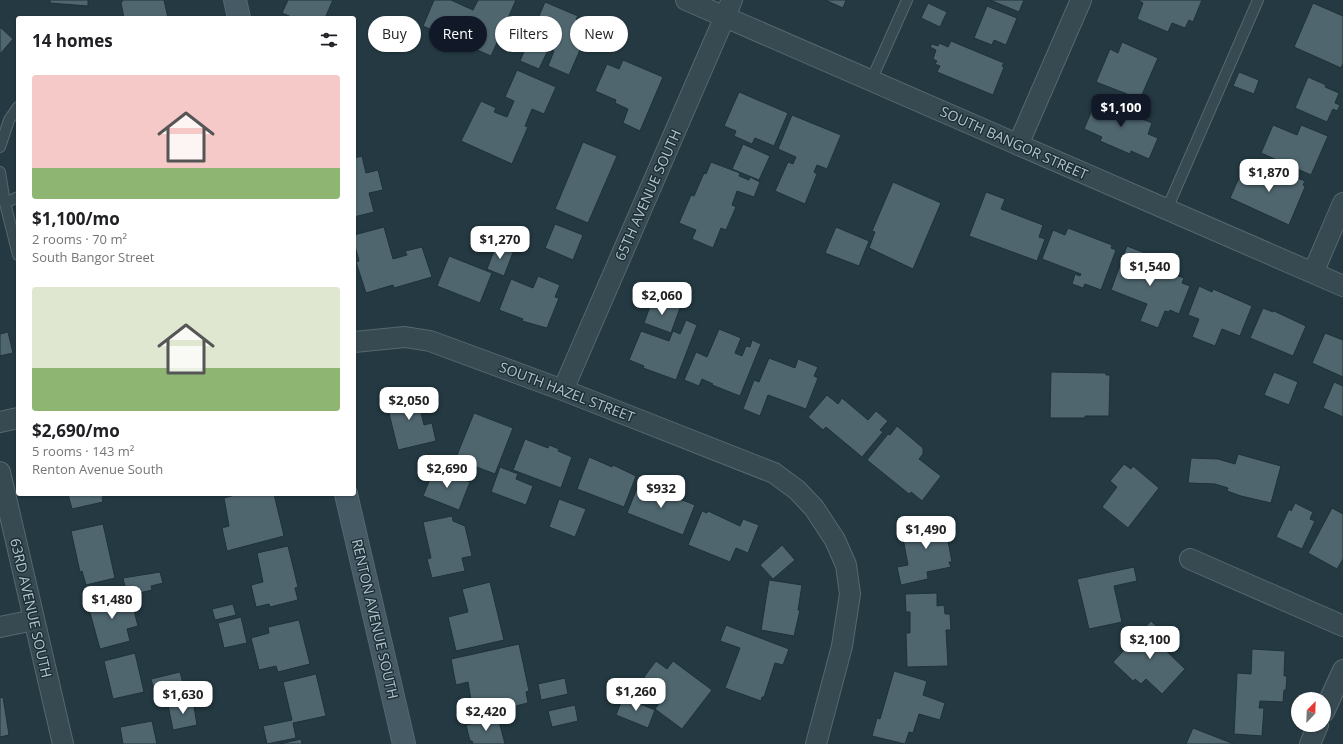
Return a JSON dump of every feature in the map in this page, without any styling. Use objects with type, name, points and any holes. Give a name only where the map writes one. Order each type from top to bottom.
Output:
[{"type":"main road","points":[[235,0],[239,16]]},
{"type":"main road","name":"RENTON AVENUE SOUTH","points":[[346,496],[404,744]]},
{"type":"street","name":"SOUTH BANGOR STREET","points":[[686,0],[729,9],[871,81],[1343,286]]},
{"type":"street","points":[[1018,144],[1081,0]]},
{"type":"street","name":"65TH AVENUE SOUTH","points":[[563,390],[729,9]]},
{"type":"street","points":[[1312,273],[1343,203]]},
{"type":"street","name":"SOUTH HAZEL STREET","points":[[356,342],[405,337],[430,341],[563,390],[774,473],[797,490],[814,508],[835,540],[846,565],[850,594],[842,646],[816,744]]},
{"type":"street","points":[[0,422],[16,418]]},
{"type":"street","name":"63RD AVENUE SOUTH","points":[[0,472],[64,744]]},
{"type":"street","points":[[1190,559],[1343,626]]},
{"type":"street","points":[[0,627],[34,620]]},
{"type":"street","points":[[1331,697],[1343,670]]},
{"type":"street","points":[[1310,744],[1315,732]]},
{"type":"lane","points":[[871,81],[907,0]]},
{"type":"lane","points":[[1167,209],[1258,0]]},
{"type":"lane","points":[[0,147],[9,120],[16,109]]},
{"type":"lane","points":[[0,172],[5,203],[16,247]]},
{"type":"lane","points":[[5,203],[16,198]]},
{"type":"building","points":[[50,0],[88,0],[88,6],[50,3]]},
{"type":"building","points":[[123,0],[164,0],[168,16],[124,16],[121,3]]},
{"type":"building","points":[[288,0],[333,0],[326,16],[289,16],[282,13]]},
{"type":"building","points":[[434,0],[451,0],[473,10],[478,0],[516,0],[509,16],[495,16],[495,47],[491,56],[482,52],[487,52],[487,16],[429,16],[429,29],[423,26]]},
{"type":"building","points":[[825,0],[846,0],[843,8]]},
{"type":"building","points":[[990,0],[1024,0],[1019,12]]},
{"type":"building","points":[[1202,0],[1193,22],[1189,20],[1185,28],[1172,23],[1168,32],[1137,19],[1143,3],[1139,1]]},
{"type":"building","points":[[545,2],[578,16],[570,16],[570,52],[579,52],[569,75],[548,66],[554,52],[562,52],[562,16],[539,16]]},
{"type":"building","points":[[928,3],[947,12],[940,27],[921,18]]},
{"type":"building","points":[[1313,3],[1343,16],[1343,63],[1341,68],[1294,47]]},
{"type":"building","points":[[987,6],[1017,18],[1006,45],[994,40],[992,45],[974,38]]},
{"type":"building","points":[[0,27],[13,39],[0,54]]},
{"type":"building","points":[[951,41],[1004,63],[1002,66],[1004,67],[993,95],[937,72],[940,66],[935,64],[937,61],[933,59],[936,50],[930,47],[932,44],[938,46],[939,43],[948,47]]},
{"type":"building","points":[[1122,42],[1158,58],[1137,106],[1124,101],[1127,94],[1096,82],[1110,49],[1118,53]]},
{"type":"building","points":[[524,52],[547,52],[539,69],[520,61]]},
{"type":"building","points":[[623,60],[663,77],[640,131],[623,123],[628,109],[615,103],[616,100],[595,91],[607,64],[619,69]]},
{"type":"building","points":[[517,70],[556,87],[544,114],[532,109],[525,126],[528,127],[512,164],[461,141],[481,101],[496,108],[494,112],[507,117],[514,101],[505,97]]},
{"type":"building","points":[[1239,72],[1259,80],[1254,94],[1233,86]]},
{"type":"building","points":[[1308,77],[1339,93],[1335,103],[1340,105],[1337,111],[1333,109],[1327,122],[1295,108]]},
{"type":"building","points":[[739,92],[788,113],[774,146],[755,138],[752,144],[734,136],[736,131],[724,126]]},
{"type":"building","points":[[1098,96],[1141,114],[1140,118],[1152,123],[1148,134],[1158,138],[1149,159],[1131,151],[1130,154],[1100,141],[1102,137],[1084,129]]},
{"type":"building","points":[[792,115],[841,135],[827,169],[817,165],[814,172],[817,174],[805,204],[775,191],[788,162],[793,164],[796,157],[778,149]]},
{"type":"building","points":[[1273,125],[1297,135],[1301,125],[1328,136],[1311,175],[1261,153]]},
{"type":"building","points":[[583,142],[617,156],[588,223],[555,209]]},
{"type":"building","points":[[743,144],[770,156],[759,180],[732,169]]},
{"type":"building","points":[[362,156],[366,173],[378,170],[383,190],[369,193],[374,212],[356,216],[356,158]]},
{"type":"building","points":[[711,162],[740,173],[739,176],[749,180],[750,177],[760,182],[754,197],[737,191],[732,205],[736,207],[726,230],[721,228],[713,248],[692,239],[696,230],[679,223],[691,195],[694,196],[704,173],[706,174]]},
{"type":"building","points":[[1246,162],[1283,178],[1285,173],[1305,181],[1303,185],[1305,187],[1289,225],[1230,198]]},
{"type":"building","points":[[893,182],[941,203],[913,269],[869,248],[875,232],[872,231]]},
{"type":"building","points":[[986,192],[1005,199],[1001,209],[1043,225],[1039,237],[1045,239],[1037,261],[969,236]]},
{"type":"building","points":[[555,224],[583,235],[573,260],[545,248]]},
{"type":"building","points":[[384,227],[393,259],[407,255],[405,251],[422,247],[432,277],[394,288],[393,285],[366,293],[356,262],[359,261],[356,250],[356,234]]},
{"type":"building","points":[[836,227],[869,241],[859,266],[825,253]]},
{"type":"building","points":[[1068,228],[1112,245],[1111,248],[1116,250],[1101,290],[1085,284],[1083,288],[1072,284],[1075,274],[1080,276],[1081,274],[1042,259],[1053,230],[1065,235]]},
{"type":"building","points":[[497,243],[514,250],[504,276],[487,269]]},
{"type":"building","points":[[1127,246],[1145,253],[1140,263],[1184,278],[1182,283],[1190,286],[1179,314],[1170,310],[1169,312],[1165,311],[1158,328],[1140,321],[1147,304],[1111,290]]},
{"type":"building","points":[[449,256],[492,273],[480,303],[437,286]]},
{"type":"building","points":[[538,276],[560,285],[555,297],[559,298],[547,328],[522,321],[523,319],[499,310],[511,279],[533,288]]},
{"type":"building","points":[[1199,286],[1212,292],[1213,289],[1252,306],[1240,336],[1222,329],[1215,346],[1192,337],[1199,319],[1188,315]]},
{"type":"building","points":[[653,298],[680,308],[671,333],[644,323]]},
{"type":"building","points":[[1263,308],[1273,312],[1274,311],[1306,326],[1293,356],[1250,338]]},
{"type":"building","points":[[686,320],[697,325],[676,380],[643,368],[644,366],[629,360],[641,331],[669,341],[673,331],[680,334]]},
{"type":"building","points":[[719,329],[741,338],[735,353],[742,356],[746,346],[750,347],[752,340],[761,344],[740,396],[712,385],[713,384],[702,379],[699,386],[684,380],[696,352],[707,357]]},
{"type":"building","points":[[8,332],[13,353],[0,356],[0,334]]},
{"type":"building","points":[[1325,333],[1343,340],[1343,377],[1312,363]]},
{"type":"building","points":[[769,358],[795,368],[798,359],[818,367],[814,376],[818,378],[806,409],[768,395],[760,416],[743,409],[754,380],[759,382]]},
{"type":"building","points":[[1051,372],[1106,373],[1106,375],[1110,375],[1109,416],[1050,418]]},
{"type":"building","points":[[1274,372],[1298,382],[1289,405],[1264,395]]},
{"type":"building","points":[[1334,382],[1343,386],[1343,417],[1323,408]]},
{"type":"building","points":[[415,389],[424,425],[432,423],[436,441],[398,450],[385,397]]},
{"type":"building","points":[[827,395],[838,404],[842,398],[868,420],[876,411],[888,421],[880,430],[883,432],[862,457],[826,427],[823,430],[808,417]]},
{"type":"building","points":[[474,413],[513,428],[495,474],[474,466],[473,469],[465,467],[468,460],[457,455]]},
{"type":"building","points":[[897,426],[923,448],[923,454],[919,459],[941,476],[922,501],[911,492],[909,494],[867,460],[888,434],[890,435]]},
{"type":"building","points":[[525,439],[548,448],[549,445],[572,457],[561,488],[513,470]]},
{"type":"building","points":[[1238,454],[1281,466],[1271,503],[1241,496],[1227,491],[1228,488],[1215,484],[1188,483],[1191,458],[1218,459],[1235,464]]},
{"type":"building","points":[[589,457],[612,467],[613,465],[636,476],[624,507],[577,489]]},
{"type":"building","points":[[1124,464],[1131,469],[1133,466],[1159,488],[1128,528],[1102,507],[1117,487],[1110,481]]},
{"type":"building","points":[[500,467],[518,474],[516,479],[533,486],[526,505],[491,492]]},
{"type":"building","points":[[434,469],[470,482],[459,510],[423,496]]},
{"type":"building","points":[[639,483],[695,505],[683,535],[627,513]]},
{"type":"building","points":[[69,496],[106,496],[102,497],[103,502],[72,509]]},
{"type":"building","points":[[232,496],[274,496],[284,536],[227,551],[222,528],[229,526],[224,498]]},
{"type":"building","points":[[559,499],[586,509],[575,537],[549,527]]},
{"type":"building","points":[[1295,503],[1313,512],[1310,519],[1315,521],[1302,549],[1276,537],[1289,509],[1291,511]]},
{"type":"building","points":[[1332,508],[1343,514],[1343,559],[1337,569],[1308,553]]},
{"type":"building","points":[[702,511],[707,513],[708,511],[740,526],[743,519],[759,525],[748,553],[736,548],[730,562],[688,545]]},
{"type":"building","points":[[452,516],[453,521],[465,526],[472,556],[462,558],[465,571],[432,578],[427,559],[431,558],[423,522]]},
{"type":"building","points":[[946,516],[952,540],[948,541],[952,562],[949,562],[951,567],[927,572],[928,579],[901,585],[897,567],[908,565],[901,528],[930,522],[930,519]]},
{"type":"building","points":[[103,524],[115,578],[86,585],[82,571],[80,572],[71,531]]},
{"type":"building","points":[[782,545],[795,560],[773,579],[760,565]]},
{"type":"building","points":[[288,546],[298,587],[295,588],[298,600],[270,607],[269,604],[256,607],[251,585],[263,582],[257,553]]},
{"type":"building","points":[[1134,567],[1137,581],[1114,586],[1122,622],[1089,629],[1077,579]]},
{"type":"building","points":[[160,572],[163,583],[151,586],[152,590],[127,596],[123,578]]},
{"type":"building","points":[[769,580],[802,585],[798,610],[800,610],[794,636],[761,630]]},
{"type":"building","points":[[490,582],[504,640],[456,651],[448,617],[468,612],[462,589]]},
{"type":"building","points":[[937,593],[937,606],[944,605],[945,614],[950,614],[951,630],[946,630],[948,666],[907,667],[906,633],[910,633],[910,612],[906,612],[905,594]]},
{"type":"building","points":[[119,594],[122,605],[132,603],[138,626],[127,629],[130,641],[100,649],[87,602]]},
{"type":"building","points":[[233,604],[236,615],[215,620],[212,609]]},
{"type":"building","points":[[241,617],[247,643],[224,648],[218,623]]},
{"type":"building","points":[[299,620],[310,664],[278,672],[276,666],[259,670],[251,638],[269,633],[268,627]]},
{"type":"building","points":[[1151,621],[1166,635],[1158,643],[1185,669],[1162,694],[1146,679],[1141,684],[1135,679],[1133,681],[1113,662]]},
{"type":"building","points":[[726,625],[789,649],[783,665],[775,663],[764,697],[762,697],[761,701],[725,688],[740,648],[720,641]]},
{"type":"building","points":[[519,644],[529,691],[526,692],[528,703],[507,708],[508,710],[474,718],[468,682],[456,685],[451,659]]},
{"type":"building","points":[[1252,649],[1285,651],[1284,676],[1287,676],[1283,702],[1260,701],[1259,708],[1264,708],[1262,736],[1234,734],[1237,673],[1251,674]]},
{"type":"building","points":[[135,653],[144,692],[113,699],[104,661]]},
{"type":"building","points":[[656,661],[667,669],[673,661],[712,690],[682,729],[655,709],[662,696],[652,688],[654,685],[644,677]]},
{"type":"building","points":[[894,671],[927,681],[923,695],[945,703],[940,720],[919,714],[913,733],[909,732],[905,744],[872,736],[877,718],[880,719]]},
{"type":"building","points":[[180,672],[183,683],[191,681],[195,697],[158,706],[151,679]]},
{"type":"building","points":[[316,674],[326,716],[293,723],[296,738],[267,744],[263,726],[292,720],[283,682]]},
{"type":"building","points":[[565,678],[568,694],[541,700],[538,684]]},
{"type":"building","points":[[3,697],[9,735],[0,737],[0,698]]},
{"type":"building","points":[[623,697],[655,710],[648,728],[616,715]]},
{"type":"building","points":[[193,701],[197,725],[173,730],[168,705]]},
{"type":"building","points":[[575,705],[578,721],[552,727],[548,711]]},
{"type":"building","points":[[498,717],[505,744],[473,744],[472,741],[470,741],[466,725]]},
{"type":"building","points":[[152,721],[157,744],[123,744],[120,727]]},
{"type":"building","points":[[1193,728],[1234,744],[1186,744]]},
{"type":"building","points":[[301,739],[302,744],[280,744]]}]
